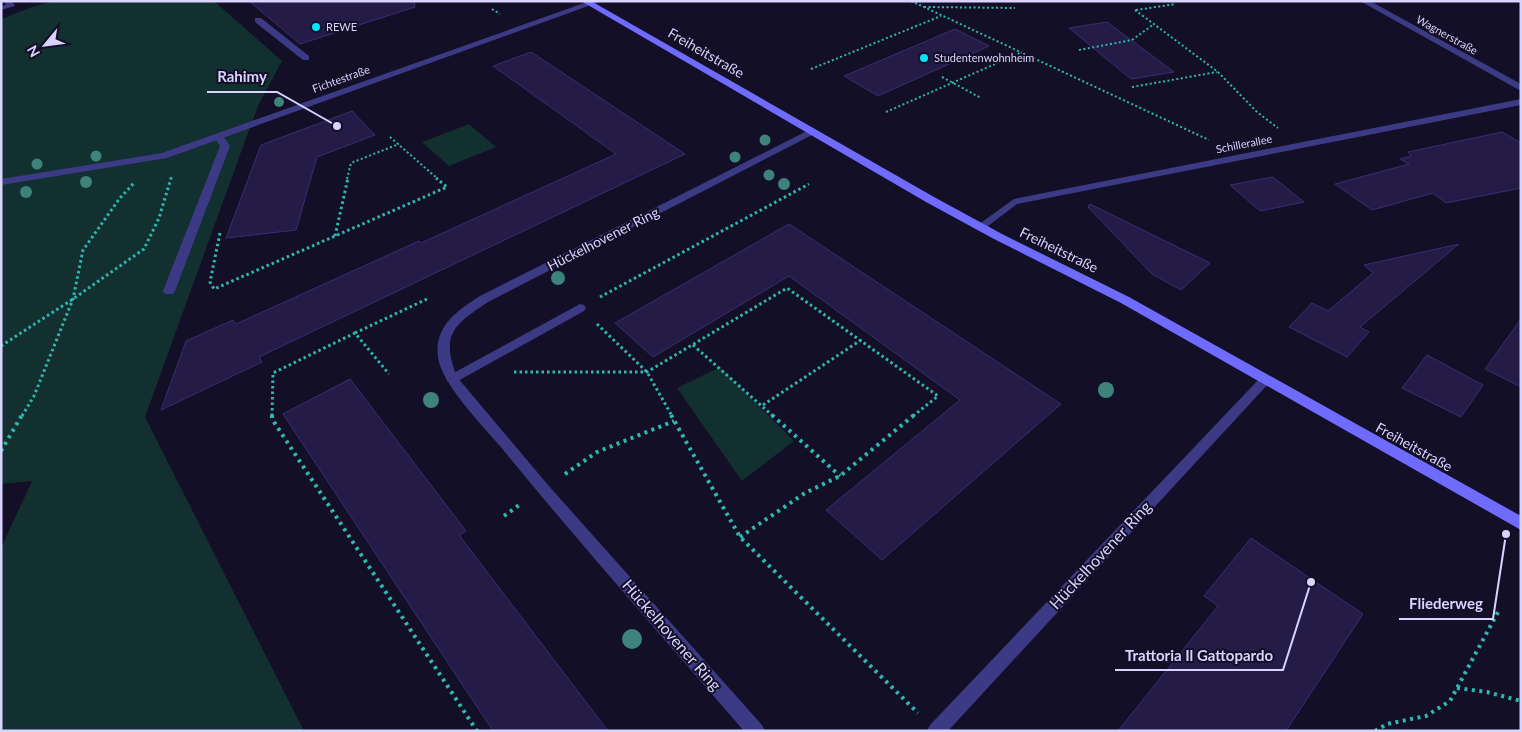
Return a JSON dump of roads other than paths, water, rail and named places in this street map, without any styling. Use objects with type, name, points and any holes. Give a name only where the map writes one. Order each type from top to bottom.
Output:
[{"type":"street","points":[[1,8],[11,6],[8,1]]},
{"type":"street","name":"Wagnerstraße","points":[[1364,1],[1521,88]]},
{"type":"street","name":"Freiheitstraße","points":[[591,2],[811,132],[980,227],[1083,277],[1521,524]]},
{"type":"street","name":"Fichtestraße","points":[[1,182],[161,156],[591,2]]},
{"type":"street","points":[[258,20],[306,58]]},
{"type":"street","name":"Schillerallee","points":[[980,227],[1014,202],[1521,102]]},
{"type":"street","name":"Hückelhovener Ring","points":[[756,731],[543,489],[452,379],[444,359],[444,340],[457,317],[484,299],[811,132]]},
{"type":"street","points":[[169,291],[225,146],[219,136]]},
{"type":"street","points":[[452,379],[580,308]]},
{"type":"street","name":"Hückelhovener Ring","points":[[936,731],[1265,380]]},
{"type":"place","name":"REWE","points":[[316,27]]},
{"type":"place","name":"Studentenwohnheim","points":[[924,58]]},
{"type":"place","name":"Rahimy","points":[[337,126]]},
{"type":"place","name":"Fliederweg","points":[[1506,534]]},
{"type":"place","name":"Trattoria Il Gattopardo","points":[[1311,582]]}]
